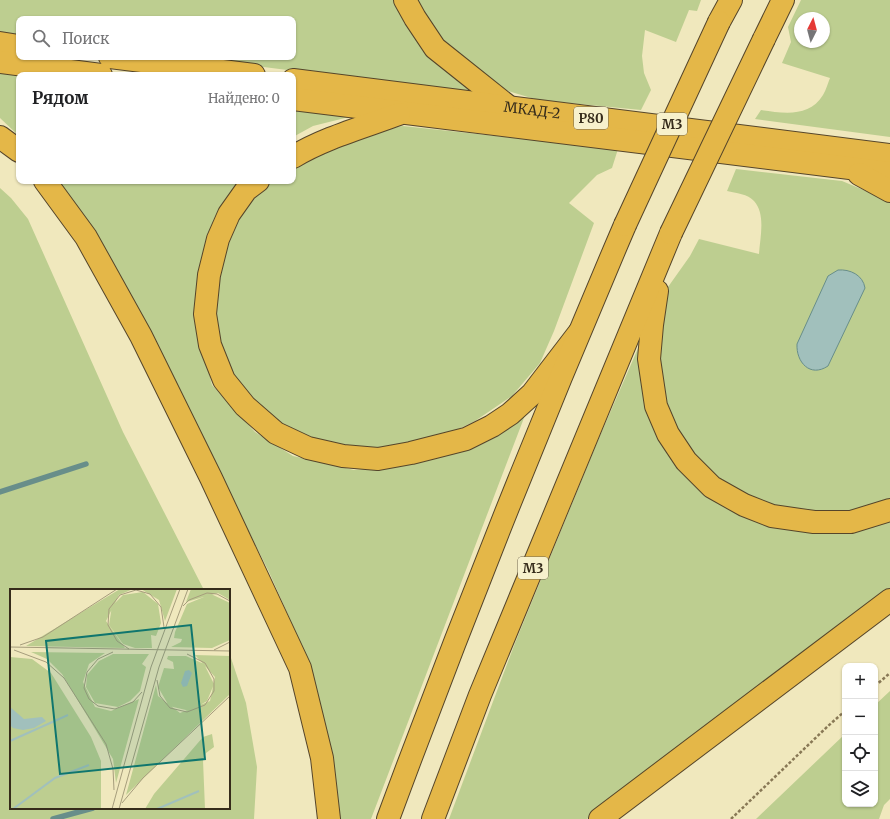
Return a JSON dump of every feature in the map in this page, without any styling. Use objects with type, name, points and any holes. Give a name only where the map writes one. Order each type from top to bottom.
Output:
[{"type":"highway","points":[[405,0],[435,48],[509,107]]},
{"type":"highway","name":"М3","points":[[433,819],[480,695],[671,234],[783,0]]},
{"type":"highway","name":"М3","points":[[388,819],[440,679],[578,334],[625,225],[725,9]]},
{"type":"highway","points":[[0,43],[16,46]]},
{"type":"highway","points":[[134,60],[230,72]]},
{"type":"highway","points":[[0,62],[78,72]]},
{"type":"highway","name":"МКАД-2","points":[[296,80],[890,155]]},
{"type":"highway","name":"Р80","points":[[296,99],[890,173]]},
{"type":"highway","points":[[296,155],[324,141],[402,113]]},
{"type":"highway","points":[[0,137],[16,149]]},
{"type":"highway","points":[[849,168],[890,191]]},
{"type":"highway","points":[[47,184],[86,237],[141,336],[211,478],[300,668],[322,758],[329,819]]},
{"type":"highway","points":[[254,184],[246,190],[229,214],[218,239],[209,275],[205,314],[210,345],[224,380],[245,406],[276,433],[308,448],[343,456],[378,459],[411,453],[466,439],[492,426],[510,414],[532,394],[578,334]]},
{"type":"highway","points":[[661,260],[649,359],[656,406],[668,434],[686,461],[712,487],[744,505],[772,516],[814,522],[851,522],[890,510]]},
{"type":"highway","points":[[600,819],[890,600]]},
{"type":"path","points":[[878,683],[890,673]]},
{"type":"path","points":[[731,819],[842,714]]},
{"type":"green space","points":[[0,0],[395,0],[422,50],[476,94],[210,60],[296,60],[296,16],[16,16],[16,36],[0,33]]},
{"type":"green space","points":[[414,0],[701,0],[697,11],[689,10],[676,42],[645,30],[642,56],[644,73],[651,90],[641,110],[538,100],[498,88],[437,38]]},
{"type":"green space","points":[[801,0],[890,0],[890,137],[755,119],[761,110],[787,113],[803,111],[817,102],[826,89],[830,78],[782,63],[791,42],[788,27],[794,15],[794,48],[830,48],[830,12],[795,12]]},
{"type":"green space","points":[[0,71],[16,74],[16,133],[0,118]]},
{"type":"green space","points":[[296,108],[353,116],[313,126],[296,135]]},
{"type":"green space","points":[[403,126],[618,149],[612,168],[597,175],[569,203],[594,223],[554,331],[540,363],[512,396],[475,421],[444,436],[395,448],[343,447],[299,436],[258,411],[236,382],[217,350],[213,308],[217,270],[230,232],[250,202],[268,184],[296,184],[296,165],[373,130]]},
{"type":"green space","points":[[736,169],[842,181],[890,201],[890,501],[834,517],[773,510],[710,478],[676,438],[656,380],[662,320],[668,287],[690,256],[699,239],[759,254],[761,219],[758,206],[749,197],[727,191]]},
{"type":"green space","points":[[59,184],[238,184],[214,219],[198,271],[198,331],[212,385],[255,432],[293,456],[354,470],[412,464],[464,448],[527,410],[371,819],[337,819],[306,655],[269,572],[143,320]]},
{"type":"green space","points":[[0,188],[11,198],[28,219],[123,432],[203,589],[10,589],[10,809],[230,809],[230,655],[246,703],[257,767],[254,819],[0,819]]},
{"type":"green space","points":[[642,339],[649,407],[742,513],[890,515],[890,588],[714,720],[587,819],[449,819],[515,643],[596,445]]},
{"type":"green space","points":[[890,691],[890,799],[884,805],[879,819],[756,819],[842,737],[842,807],[878,807],[878,702]]},
{"type":"water","points":[[838,270],[851,272],[859,276],[864,283],[865,288],[828,366],[815,370],[810,369],[805,366],[799,357],[797,344],[828,276]]},
{"type":"waterway","points":[[0,492],[86,464]]},
{"type":"waterway","points":[[53,819],[89,809]]}]
